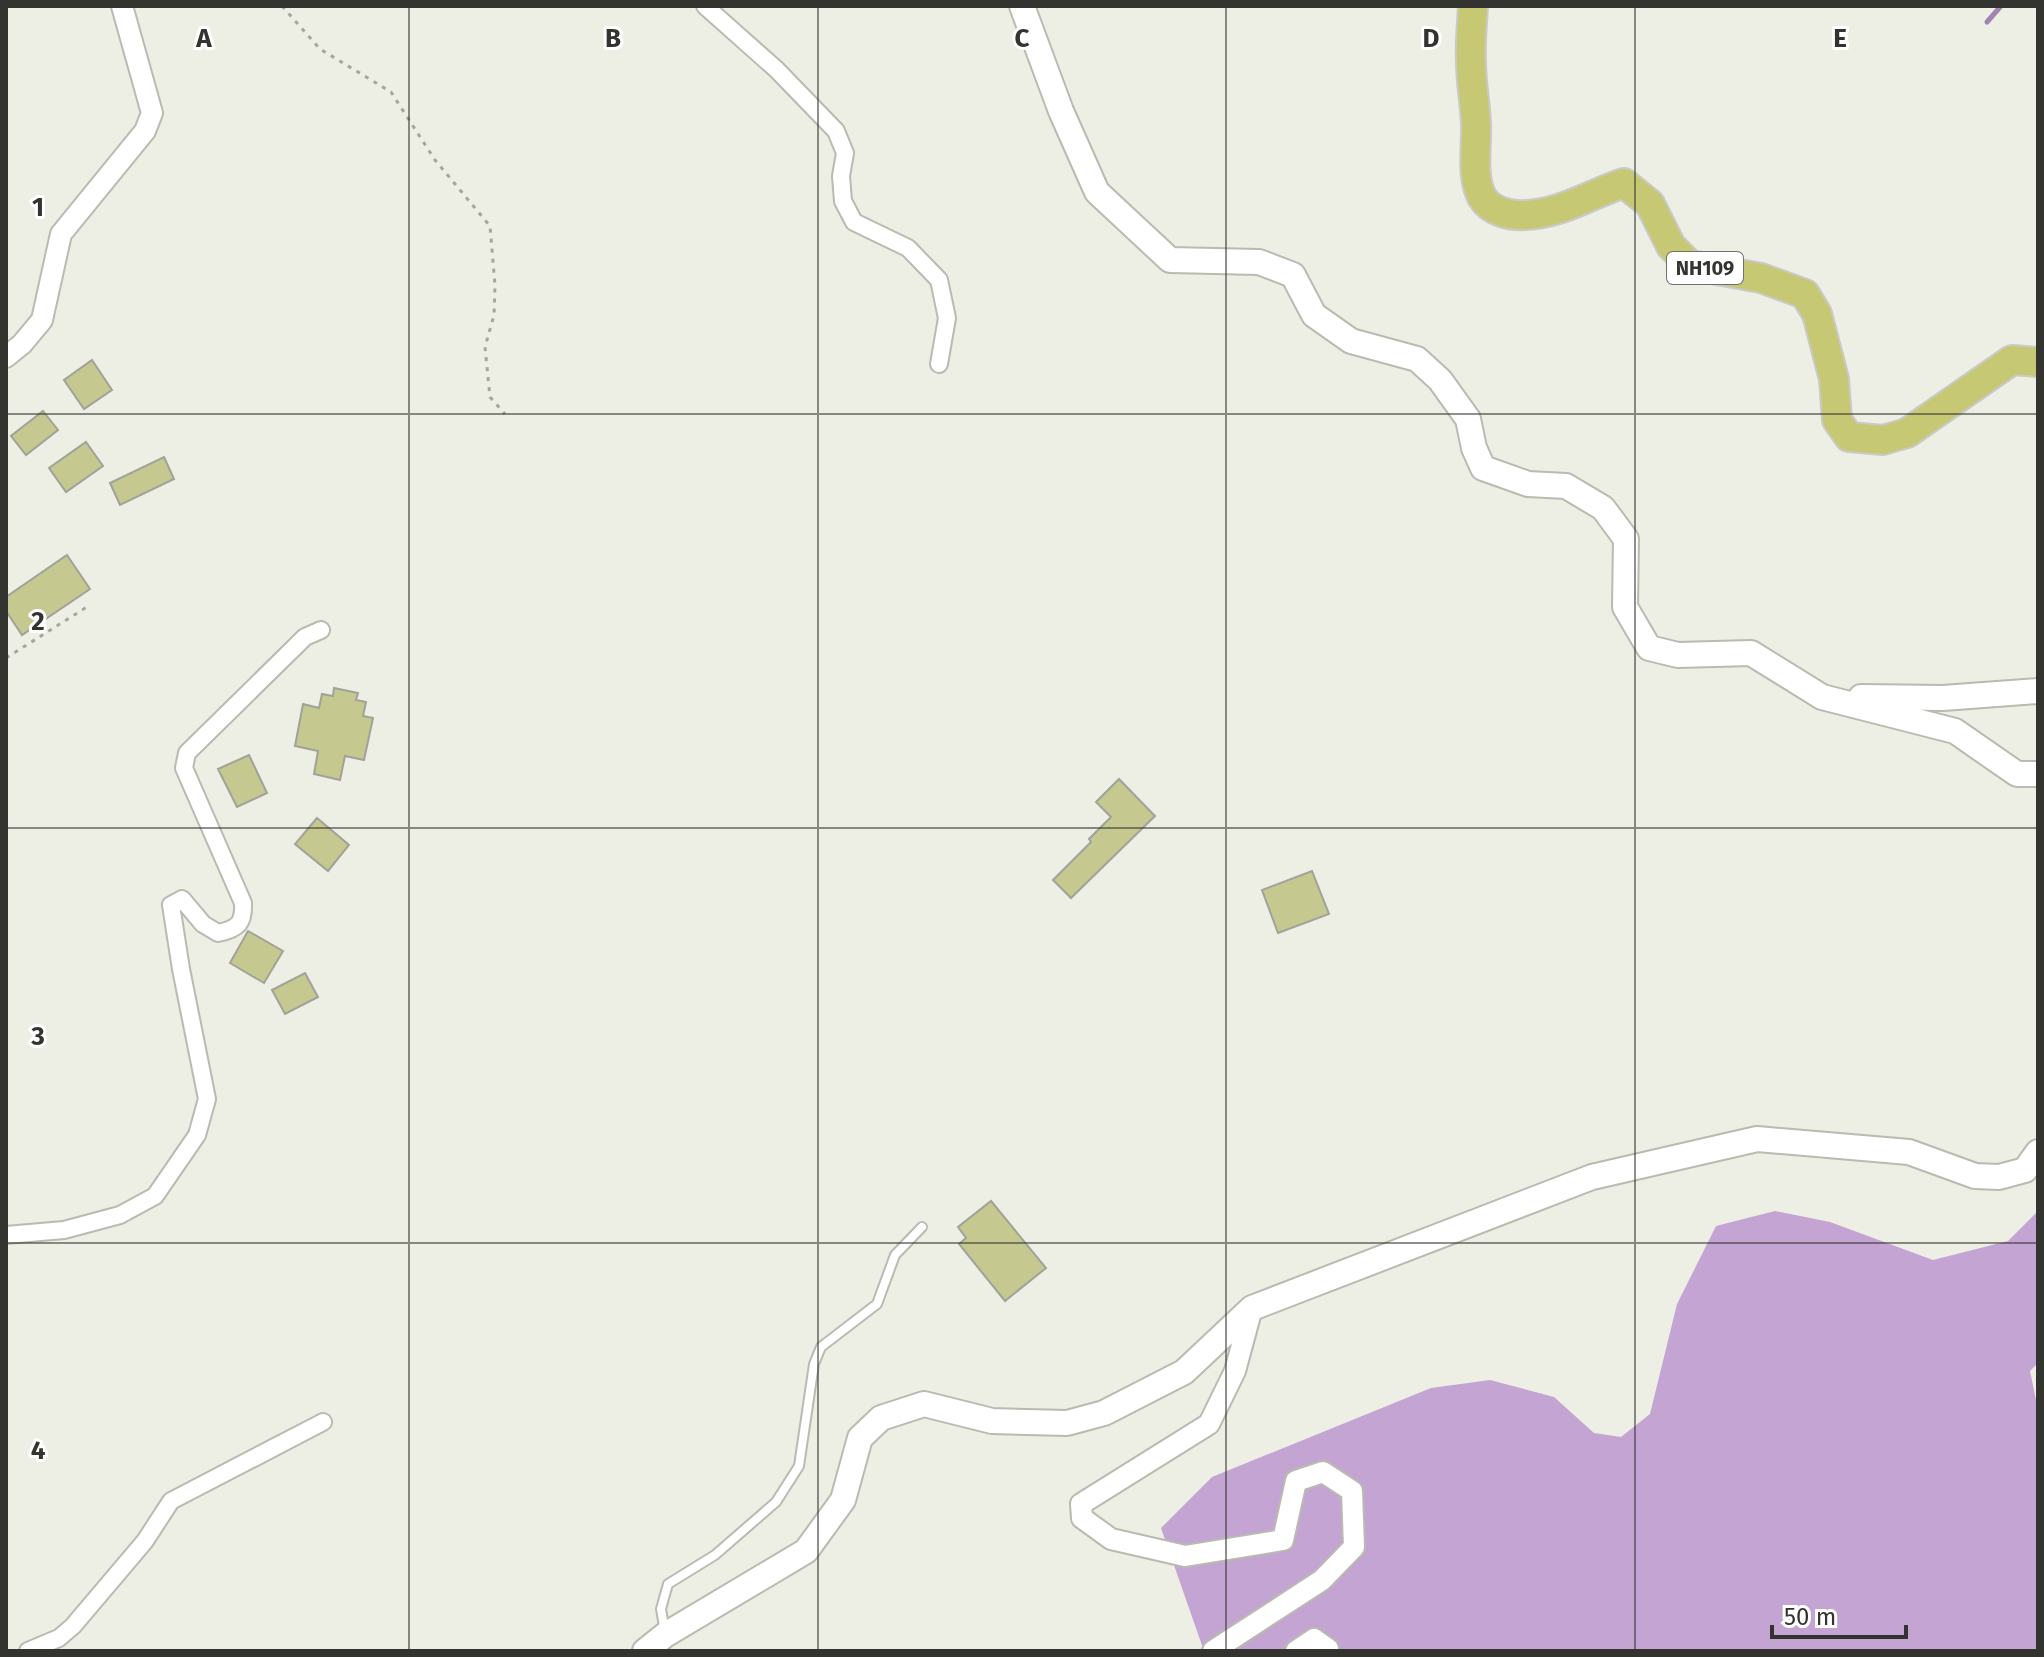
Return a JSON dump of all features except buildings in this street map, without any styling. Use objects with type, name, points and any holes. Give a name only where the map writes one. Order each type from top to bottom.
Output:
[{"type":"highway","name":"NH109","points":[[1473,6],[1470,60],[1476,121],[1476,181],[1483,199],[1497,211],[1524,215],[1580,202],[1624,183],[1650,204],[1671,246],[1690,265],[1761,278],[1805,294],[1821,326],[1834,379],[1837,420],[1849,437],[1883,440],[1907,433],[2012,360],[2038,362]]},
{"type":"main road","points":[[1029,11],[1061,111],[1097,192],[1170,260],[1259,262],[1293,275],[1314,315],[1351,341],[1417,359],[1440,380],[1468,419],[1474,448],[1483,468],[1528,484],[1566,486],[1603,508],[1626,539],[1625,607],[1649,648],[1678,655],[1751,653],[1821,697],[1955,731],[2017,774],[2038,774]]},
{"type":"main road","points":[[1821,697],[1943,698],[2038,691]]},
{"type":"main road","points":[[645,1651],[665,1635],[806,1551],[843,1500],[860,1438],[881,1418],[924,1404],[992,1421],[1067,1423],[1104,1413],[1184,1372],[1252,1308],[1592,1177],[1757,1139],[1909,1152],[1975,1176],[1999,1177],[2025,1170],[2038,1152]]},
{"type":"street","points":[[6,357],[22,344],[42,320],[61,234],[145,131],[152,113],[122,6]]},
{"type":"street","points":[[705,6],[777,70],[836,131],[845,153],[841,176],[843,201],[854,222],[908,248],[939,280],[947,318],[939,364]]},
{"type":"street","points":[[6,1235],[64,1230],[120,1215],[155,1196],[197,1135],[207,1099],[171,905],[182,899],[203,924],[218,933],[240,925],[244,918],[243,903],[184,768],[187,753],[305,637],[321,630]]},
{"type":"street","points":[[1213,1651],[1322,1580],[1354,1547],[1352,1491],[1323,1472],[1296,1481],[1283,1540],[1185,1556],[1111,1539],[1082,1518],[1081,1504],[1209,1424],[1235,1371],[1252,1308]]},
{"type":"street","points":[[28,1651],[59,1638],[73,1626],[145,1541],[171,1501],[323,1422]]},
{"type":"street","points":[[1296,1651],[1314,1639],[1328,1651]]},
{"type":"lane","points":[[665,1635],[661,1609],[668,1584],[715,1555],[776,1502],[799,1466],[814,1364],[821,1347],[877,1304],[895,1255],[922,1227]]},
{"type":"path","points":[[282,6],[320,49],[391,92],[435,160],[490,226],[494,315],[485,347],[490,397],[505,414]]},
{"type":"path","points":[[6,658],[90,605]]},
{"type":"shaded area","points":[[1775,1211],[1830,1222],[1933,1260],[2008,1241],[2038,1211],[2038,1363],[2030,1371],[2038,1410],[2038,1651],[1204,1651],[1161,1528],[1212,1477],[1431,1388],[1490,1380],[1554,1397],[1594,1433],[1621,1437],[1650,1414],[1677,1304],[1716,1226]]},
{"type":"waterway","points":[[1987,22],[2001,6]]}]
